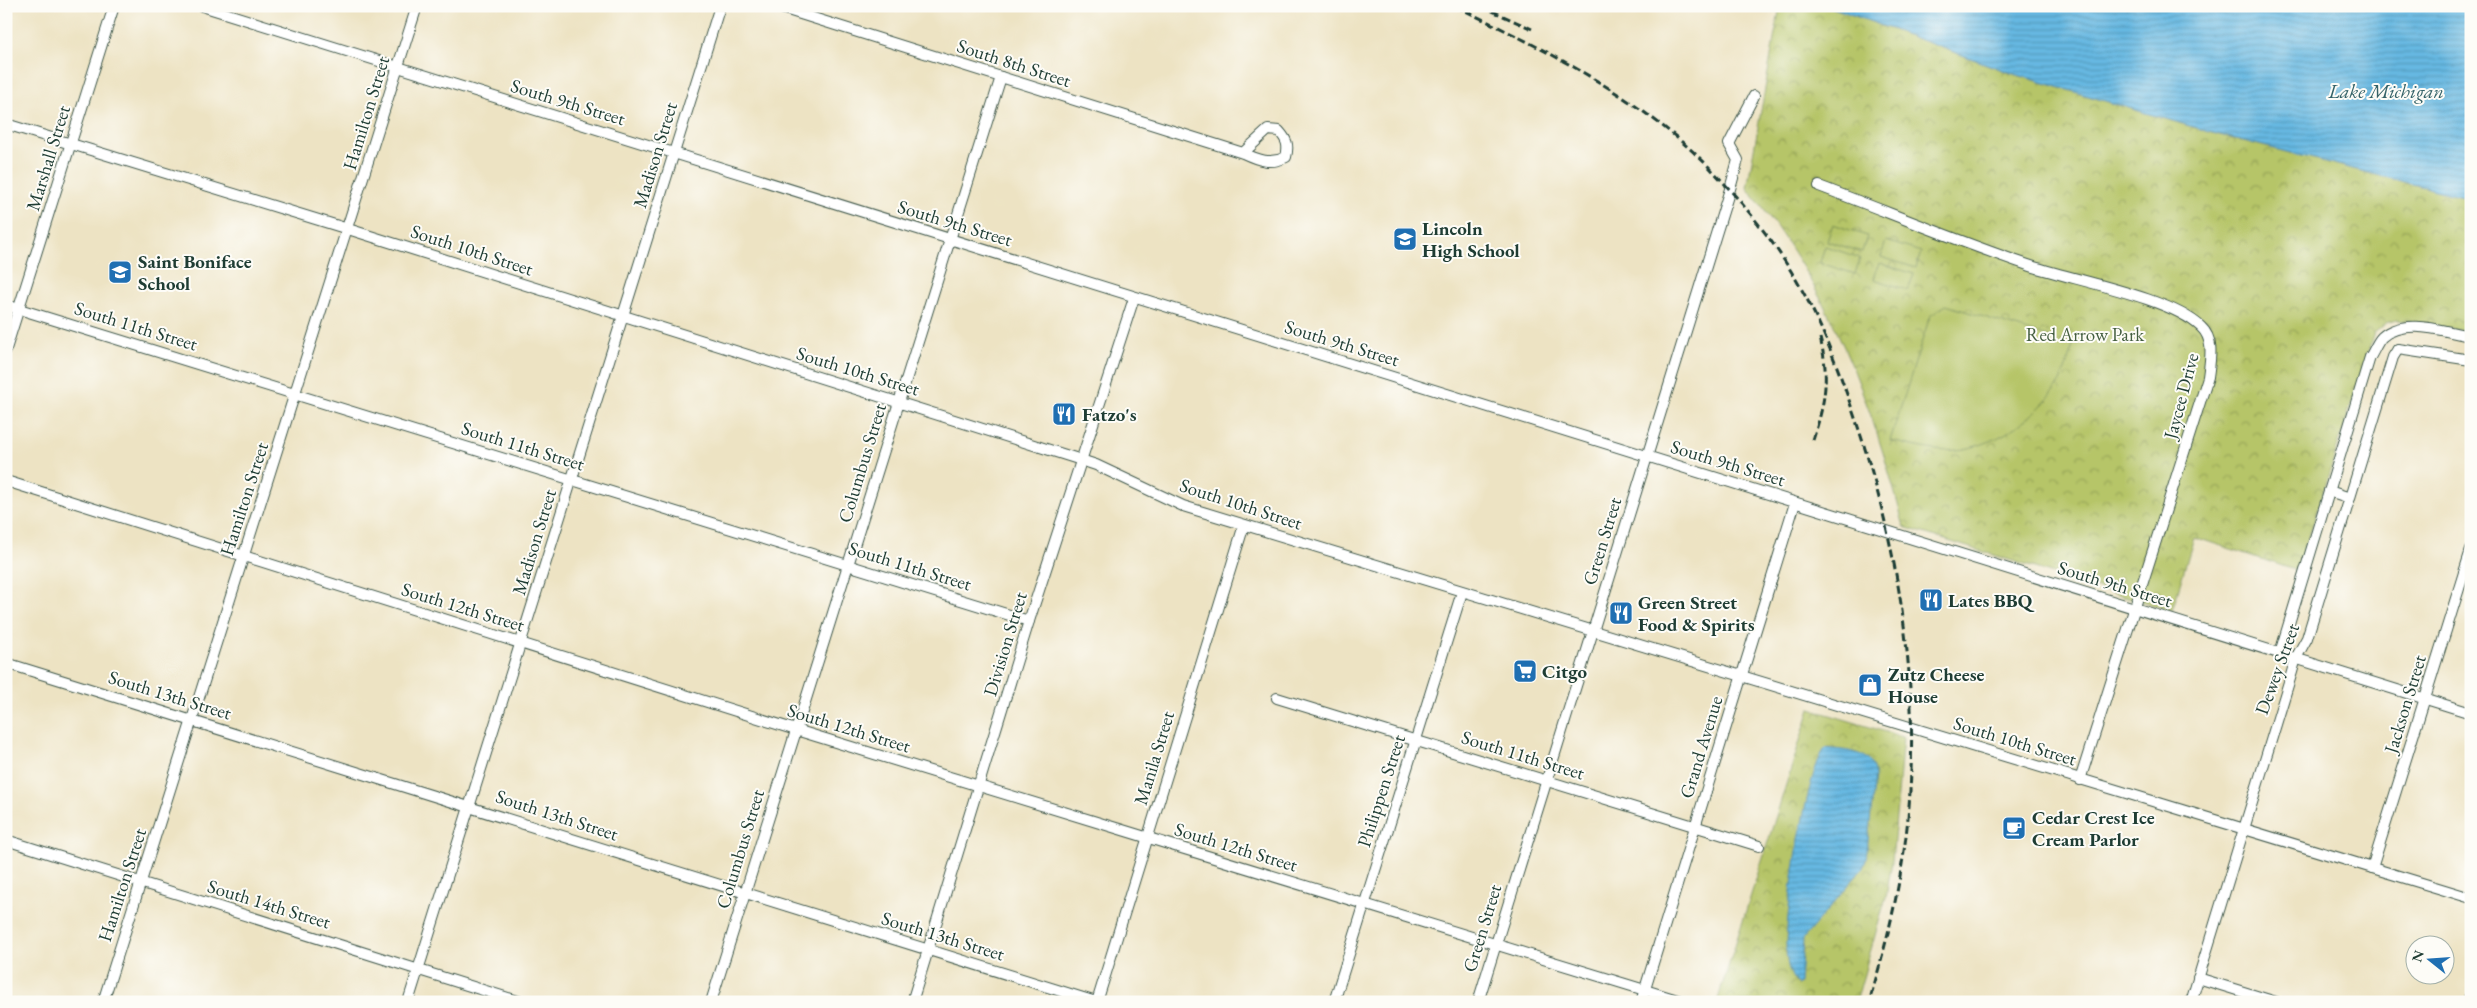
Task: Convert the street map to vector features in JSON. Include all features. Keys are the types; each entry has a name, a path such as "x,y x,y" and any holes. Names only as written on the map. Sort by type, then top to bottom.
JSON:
{"street":[{"name":"Marshall Street","path":"6,349 114,6"},
{"name":"South 9th Street","path":"202,6 1134,298 1887,530 2471,713"},
{"name":"Hamilton Street","path":"104,1002 417,6"},
{"name":"Madison Street","path":"408,1002 720,6"},
{"name":"South 8th Street","path":"775,6 1243,153"},
{"name":"Columbus Street","path":"710,1002 1001,77"},
{"name":"Green Street","path":"1478,1002 1738,160 1729,144 1754,96"},
{"name":"South 10th Street","path":"6,124 348,229 1082,460 1183,506 2471,898"},
{"name":"Jaycee Drive","path":"1819,186 2028,265 2150,301 2186,315 2203,328 2212,348 2208,377 2080,780"},
{"name":"Division Street","path":"912,1002 1029,622 1134,298"},
{"name":"South 11th Street","path":"6,306 19,308 1029,622"},
{"path":"2471,336 2414,327 2393,330 2398,349 2471,360"},
{"name":"Dewey Street","path":"2280,653 2370,358 2381,338 2393,330"},
{"name":"Dewey Street","path":"2191,1002 2296,658 2307,638 2393,356 2398,349"},
{"name":"South 12th Street","path":"6,481 979,787 1684,1002"},
{"path":"2330,491 2350,498"},
{"name":"Grand Avenue","path":"1641,1002 1795,503"},
{"name":"Manila Street","path":"1096,1002 1244,525"},
{"name":"Jackson Street","path":"2372,868 2471,550"},
{"name":"Philippen Street","path":"1334,1002 1462,592"},
{"name":"South 13th Street","path":"6,662 1096,1002"},
{"name":"South 11th Street","path":"1277,698 1547,779 1760,846"},
{"name":"South 14th Street","path":"6,840 521,1002"},
{"path":"2198,978 2276,1002"},
{"path":"2468,1002 2471,994"}],"green space":[{"name":"Red Arrow Park","path":"1780,6 1828,6 2014,74 2220,135 2471,199 2471,331 2397,320 2387,323 2374,333 2298,571 2194,537 2172,611 1904,527 1877,435 1845,348 1825,307 1802,267 1777,227 1747,188"},
{"path":"1833,224 1867,236 1862,252 1827,241"},
{"path":"1886,241 1921,252 1916,268 1881,257"},
{"path":"1825,246 1860,258 1855,274 1820,263"},
{"path":"1879,263 1914,274 1908,290 1874,279"},
{"path":"1946,305 2073,345 2064,372 2050,396 2038,410 2007,433 1990,441 1972,447 1935,450 1890,441 1930,316"},
{"path":"1810,709 1903,737 1892,862 1886,897 1856,1002 1717,1002"}],"water":[{"name":"Lake Michigan","path":"1828,6 2471,6 2471,199 2220,135 2014,74"},
{"path":"1826,748 1858,753 1869,761 1873,767 1875,776 1866,860 1863,868 1803,939 1800,983 1798,985 1790,972 1786,956 1789,904 1798,842 1811,782 1819,760"}],"railway":[{"path":"1455,6 1557,57 1623,97 1683,143 1723,182 1769,238 1789,267 1807,299 1829,348 1869,460 1892,553 1907,647 1910,695 1912,743 1905,845 1896,898 1869,1002"},
{"path":"1481,6 1532,29"},
{"path":"1813,440 1821,414 1825,390 1825,365 1820,338"}],"place":[{"name":"Lincoln High School","path":"1405,239"},
{"name":"Saint Boniface School","path":"120,272"},
{"name":"Fatzo's","path":"1064,414"},
{"name":"Lates BBQ","path":"1931,600"},
{"name":"Green Street Food & Spirits","path":"1621,613"},
{"name":"Citgo","path":"1525,671"},
{"name":"Zutz Cheese House","path":"1870,685"},
{"name":"Cedar Crest Ice Cream Parlor","path":"2014,828"}]}
